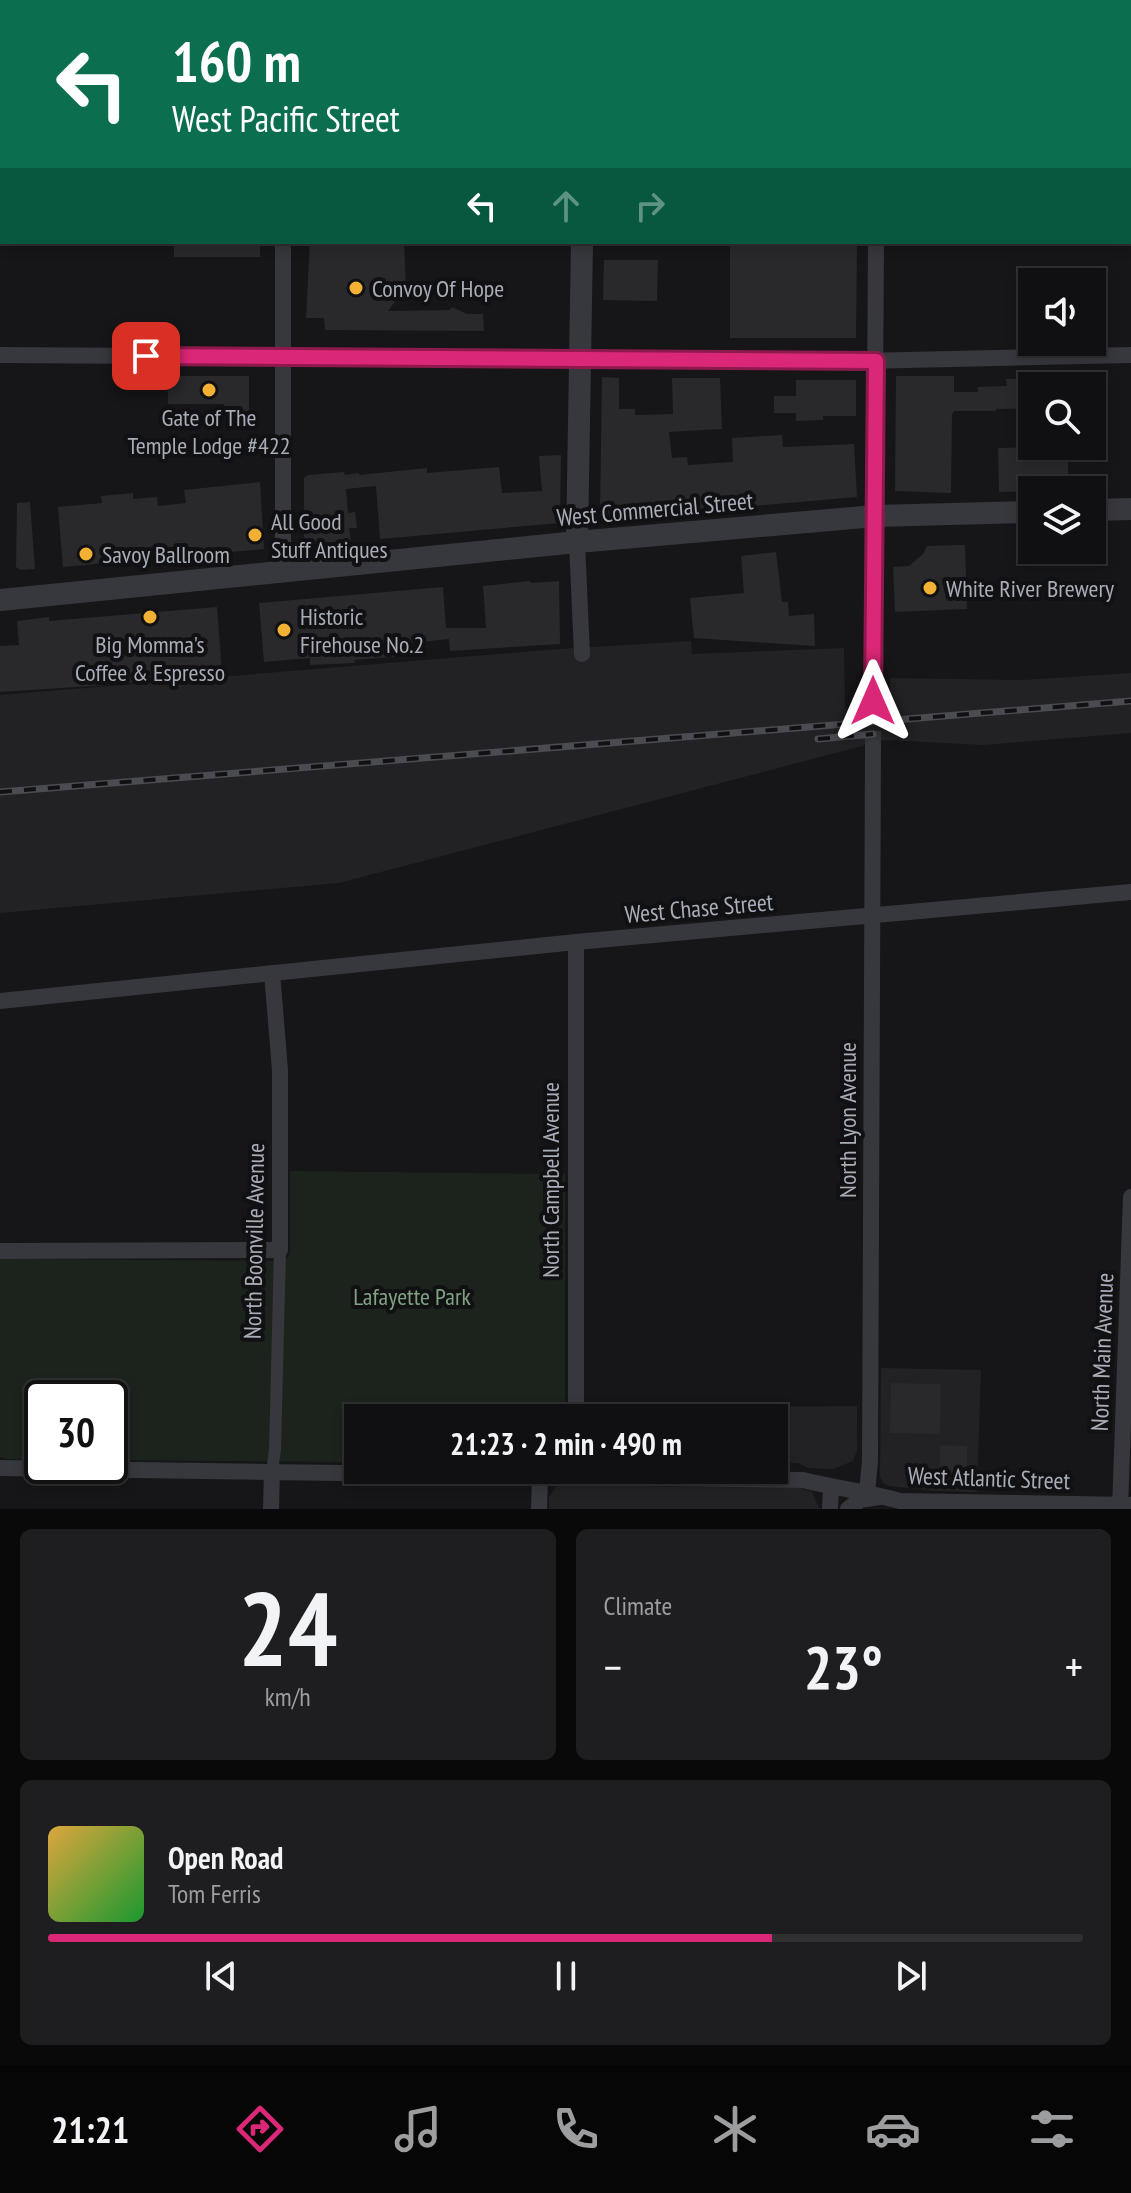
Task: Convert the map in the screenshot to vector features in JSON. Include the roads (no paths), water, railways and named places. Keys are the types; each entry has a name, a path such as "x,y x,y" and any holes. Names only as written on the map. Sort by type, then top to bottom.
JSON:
{"street":[{"path":"283,244 283,572"},
{"path":"582,244 577,542 582,654"},
{"path":"873,701 876,244"},
{"path":"0,355 876,361 1131,355"},
{"path":"1106,510 1131,509"},
{"name":"West Commercial Street","path":"0,600 577,542 875,516 1018,512"},
{"name":"North Lyon Avenue","path":"873,747 870,1445 875,1494"},
{"name":"West Chase Street","path":"0,1001 576,942 1131,892"},
{"name":"North Campbell Avenue","path":"576,942 576,1404"},
{"name":"North Boonville Avenue","path":"271,1509 280,1250 280,1070 272,973"},
{"name":"North Main Avenue","path":"1124,1506 1131,1197"},
{"path":"0,1251 280,1250"},
{"name":"West Atlantic Street","path":"0,1468 344,1472"},
{"name":"West Atlantic Street","path":"788,1480 900,1501 1124,1506"},
{"path":"539,1509 540,1484"},
{"path":"830,1509 831,1487"},
{"path":"848,1509 875,1494"}],"tunnel":[{"path":"873,701 873,747"}],"railway":[{"path":"0,792 1131,701"},
{"path":"818,739 873,734"}],"place":[{"name":"Convoy Of Hope","path":"356,288"},
{"name":"Gate of The Temple Lodge #422","path":"209,390"},
{"name":"All Good Stuff Antiques","path":"255,535"},
{"name":"Savoy Ballroom","path":"86,554"},
{"name":"White River Brewery","path":"930,588"},
{"name":"Big Momma's Coffee & Espresso","path":"150,617"},
{"name":"Historic Firehouse No.2","path":"284,630"}],"park label":[{"name":"Lafayette Park","path":"412,1296"}]}
